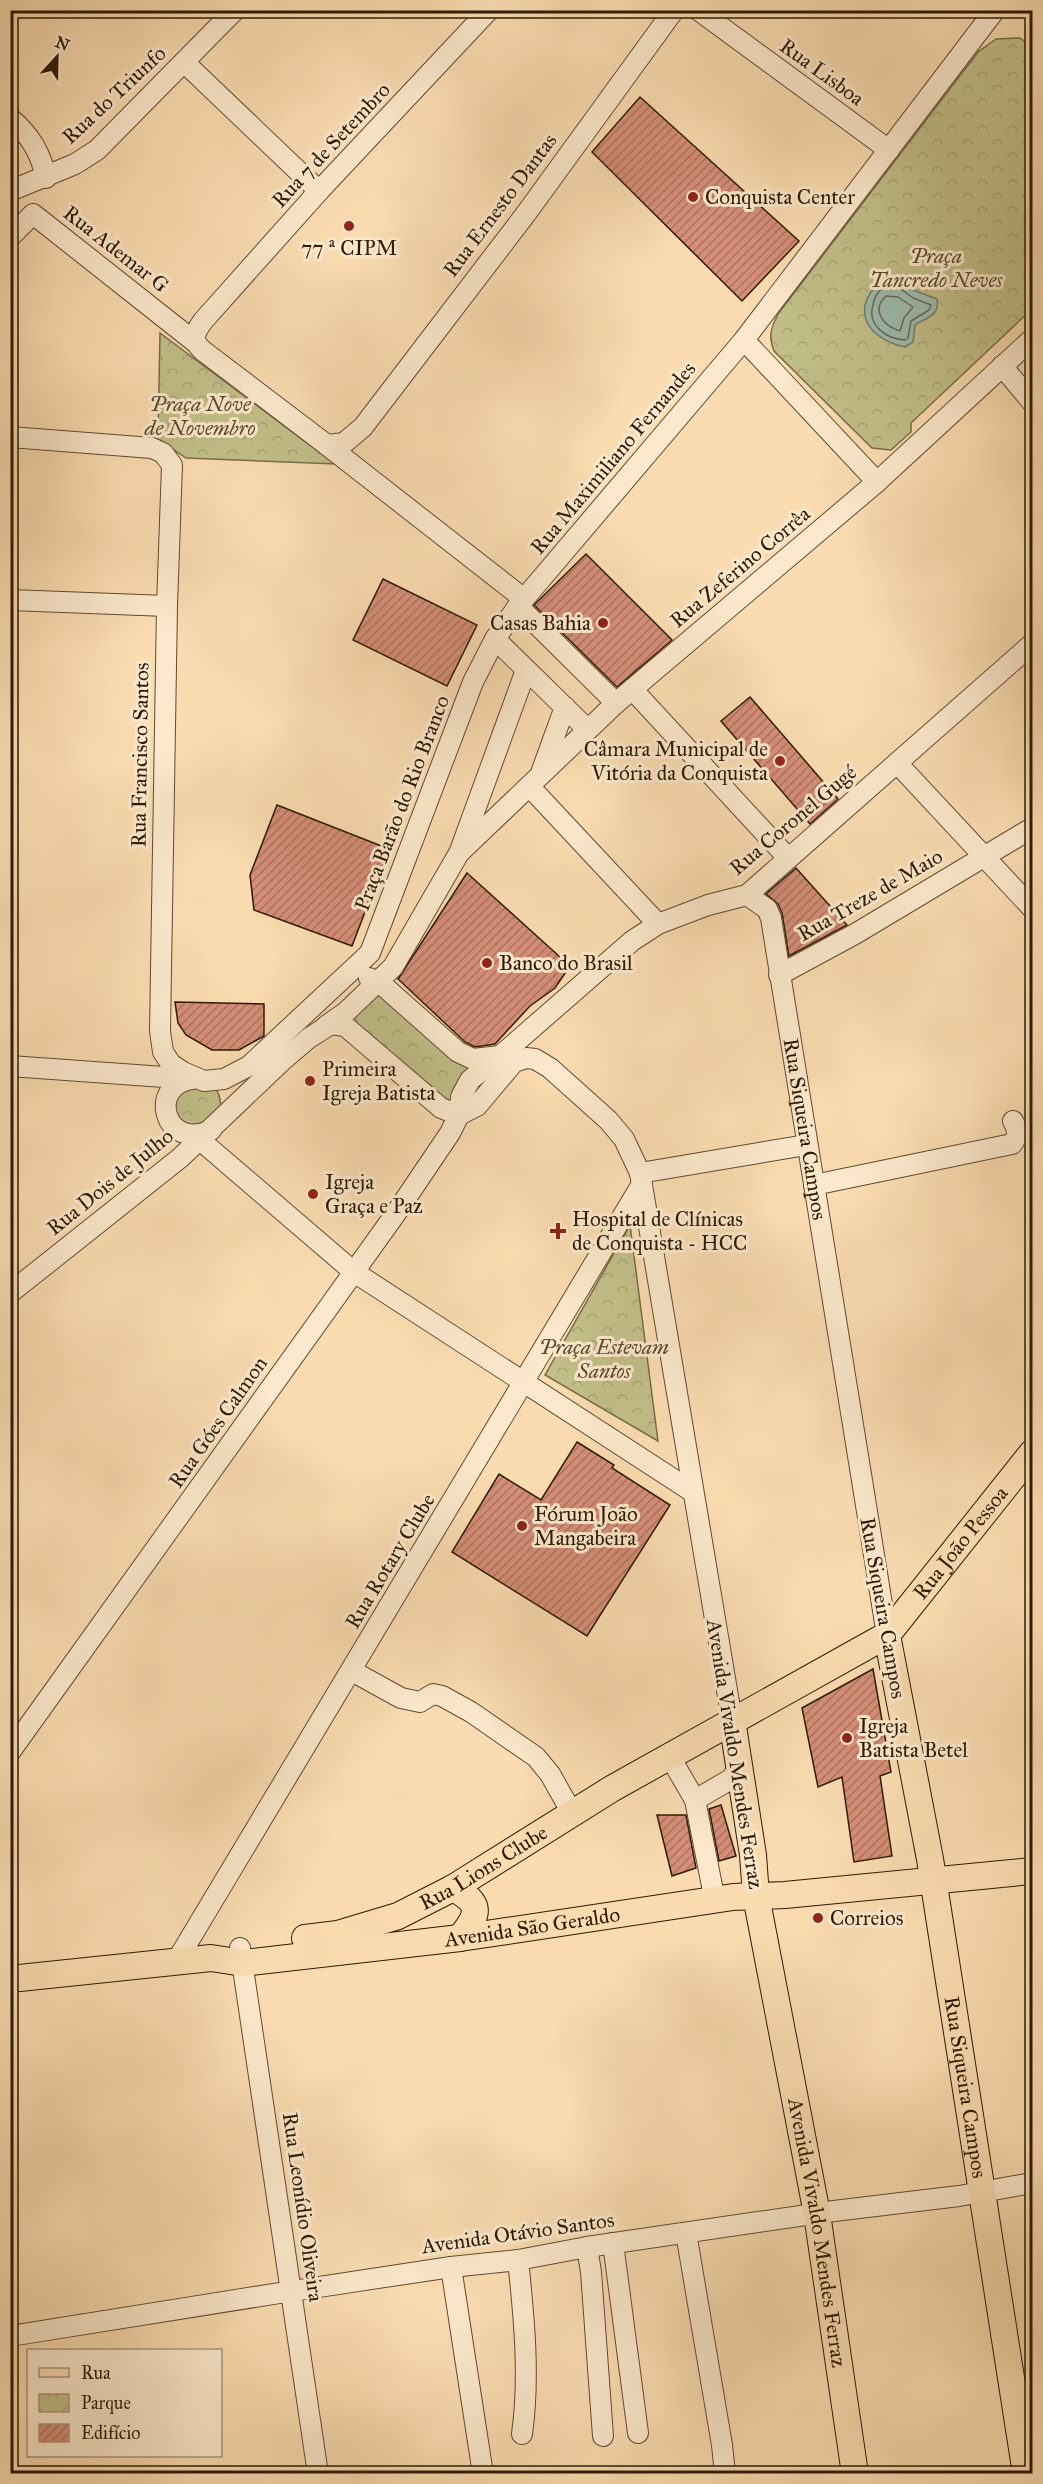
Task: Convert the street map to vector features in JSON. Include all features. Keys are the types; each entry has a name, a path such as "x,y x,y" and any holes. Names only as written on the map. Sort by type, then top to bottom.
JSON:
{"main road":[{"name":"Rua João Pessoa","path":"732,1720 887,1635 1032,1453"},
{"name":"Rua Siqueira Campos","path":"887,1635 933,1882 1026,2474"},
{"name":"Rua Lions Clube","path":"241,1955 338,1934 398,1916 453,1888 613,1788 732,1720"},
{"name":"Avenida Vivaldo Mendes Ferraz","path":"732,1720 753,1855 756,1896 818,2214 855,2474"},
{"name":"Avenida São Geraldo","path":"18,1976 241,1955 460,1938 756,1896 933,1882 1032,1871"},
{"path":"453,1888 472,1902 476,1912 460,1938"}],"street":[{"name":"Rua do Triunfo","path":"10,191 46,178 97,150 235,10"},
{"name":"Rua 7 de Setembro","path":"195,342 197,329 320,191 489,10"},
{"name":"Rua Ernesto Dantas","path":"327,445 344,443 363,427 525,215 674,10"},
{"name":"Rua Lisboa","path":"698,10 889,150"},
{"path":"995,10 744,340 878,482 1032,339"},
{"path":"185,63 320,191"},
{"path":"10,118 32,140 42,158 46,178"},
{"name":"Rua Ademar G","path":"10,237 33,214 195,342"},
{"name":"Rua Maximiliano Fernandes","path":"521,602 744,340"},
{"path":"195,342 521,602 616,703"},
{"path":"1002,366 1032,402"},
{"name":"Rua Francisco Santos","path":"10,437 158,449 165,454 172,465 167,606 160,1031 163,1052 171,1064 195,1077"},
{"name":"Rua Zeferino Corrêa","path":"632,689 878,482"},
{"path":"10,600 167,606"},
{"name":"Praça Barão do Rio Branco","path":"195,1077 224,1079 249,1066 370,954 473,682 495,639 521,602"},
{"path":"495,639 587,729"},
{"name":"Rua Coronel Gugé","path":"459,1115 461,1097 470,1080 632,941 658,924 708,905 747,895 1032,644"},
{"path":"379,982 393,967 459,853 526,670"},
{"path":"459,853 587,729 632,689 788,858"},
{"path":"535,781 565,707"},
{"path":"897,763 1032,908"},
{"path":"535,781 658,924"},
{"name":"Rua Treze de Maio","path":"779,975 986,858 1032,828"},
{"name":"Rua Siqueira Campos","path":"747,895 767,909 771,918 887,1635"},
{"path":"346,978 359,975 379,982 458,1052 473,1059 500,1056"},
{"name":"Rua Dois de Julho","path":"10,1293 209,1131 282,1061 336,1026 346,1012 379,982"},
{"path":"540,1022 532,1041 534,1050 548,1067"},
{"path":"336,1026 441,1108 459,1115 477,1106 514,1062 526,1058 535,1059 548,1067"},
{"path":"10,1066 195,1077 216,1089 222,1103 220,1117 209,1131 201,1134 187,1134 171,1125 166,1113 167,1099 174,1087 195,1077"},
{"name":"Avenida Vivaldo Mendes Ferraz","path":"548,1067 608,1119 624,1139 641,1178 732,1720"},
{"name":"Rua Góes Calmon","path":"10,1752 354,1272 450,1133 459,1115"},
{"path":"814,1185 1012,1144 1017,1138 1018,1131 1013,1121"},
{"path":"209,1131 354,1272 693,1492"},
{"path":"641,1178 807,1145"},
{"name":"Rua Rotary Clube","path":"176,1962 525,1382 641,1178"},
{"path":"352,1671 401,1698 420,1702 433,1694 442,1696 471,1713 536,1757 550,1774 572,1813"},
{"path":"670,1757 695,1800 715,1901"},
{"path":"695,1800 731,1779 739,1768"},
{"name":"Rua Leonídio Oliveira","path":"241,1955 318,2474"},
{"name":"Avenida Otávio Santos","path":"10,2336 451,2267 518,2260 613,2243 1032,2183"},
{"path":"686,2233 725,2474"},
{"path":"613,2243 638,2433"},
{"path":"587,2247 591,2272 603,2436"},
{"path":"518,2260 523,2299 526,2408 522,2434"},
{"path":"451,2267 483,2474"}],"green space":[{"name":"Praça Tancredo Neves","path":"1020,38 1032,47 1032,309 911,423 911,432 891,450 872,448 774,351 771,332 778,314 978,52 996,39"},
{"name":"Praça Nove de Novembro","path":"160,333 335,464 186,458 158,439"},
{"path":"381,989 472,1060 457,1112 351,1027 352,1011"},
{"path":"178,1084 216,1089 222,1110 187,1134 167,1099"},
{"name":"Praça Estevam Santos","path":"630,1225 658,1441 545,1375"}],"water":[{"path":"880,282 902,286 937,299 935,313 915,325 913,342 905,347 882,338 867,323 865,303"}],"building":[{"name":"Conquista Center","path":"640,97 799,241 742,301 592,152"},
{"name":"Casas Bahia","path":"586,554 672,640 617,687 534,605"},
{"path":"383,579 477,625 447,686 353,640"},
{"name":"Câmara Municipal de Vitória da Conquista","path":"750,697 838,799 810,824 721,721"},
{"path":"277,805 389,849 352,946 254,910 250,875"},
{"path":"796,868 847,925 789,956 782,913 778,904 766,894"},
{"name":"Banco do Brasil","path":"467,873 570,966 555,988 530,1006 495,1044 475,1047 465,1042 398,979"},
{"path":"175,1002 264,1004 264,1036 239,1050 212,1050 186,1035 178,1023"},
{"path":"577,1442 614,1465 612,1468 670,1505 587,1636 452,1552 499,1474 541,1500"},
{"name":"Igreja Batista Betel","path":"873,1669 891,1772 880,1776 892,1856 854,1862 842,1777 818,1787 802,1708"},
{"path":"721,1805 736,1856 719,1861 709,1809"},
{"path":"657,1815 686,1815 696,1868 672,1876"}],"place":[{"name":"Conquista Center","path":"693,197"},
{"name":"77 ª CIPM","path":"349,226"},
{"name":"Casas Bahia","path":"603,623"},
{"name":"Câmara Municipal de Vitória da Conquista","path":"780,761"},
{"name":"Banco do Brasil","path":"487,963"},
{"name":"Primeira Igreja Batista","path":"310,1081"},
{"name":"Igreja Graça e Paz","path":"313,1194"},
{"name":"Hospital de Clínicas de Conquista - HCC","path":"558,1231"},
{"name":"Fórum João Mangabeira","path":"522,1526"},
{"name":"Igreja Batista Betel","path":"847,1738"},
{"name":"Correios","path":"818,1918"}]}
